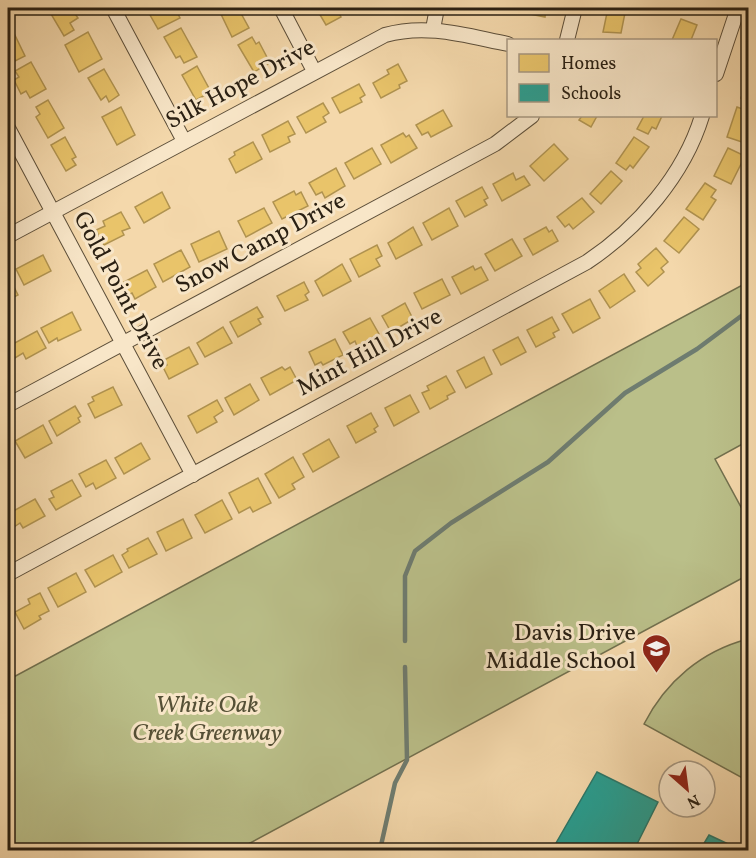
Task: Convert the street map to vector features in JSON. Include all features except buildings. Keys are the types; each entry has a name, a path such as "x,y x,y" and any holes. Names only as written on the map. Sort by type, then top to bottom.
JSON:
{"street":[{"path":"113,8 184,141"},
{"path":"281,8 314,71"},
{"path":"433,29 437,8"},
{"path":"567,39 575,8"},
{"path":"717,71 738,8"},
{"name":"Silk Hope Drive","path":"8,236 385,35 404,29 433,29 507,44"},
{"name":"Snow Camp Drive","path":"8,405 495,144 531,117"},
{"name":"Mint Hill Drive","path":"8,574 572,271 604,251 619,239 660,193 686,156 702,117"},
{"name":"Gold Point Drive","path":"8,128 193,475"}],"green space":[{"name":"White Oak Creek Greenway","path":"748,282 748,441 715,459 748,520 748,575 237,850 8,850 8,680"},
{"path":"748,639 748,781 717,764 717,759 708,759 644,724 674,681 701,660 731,644"}],"waterway":[{"path":"405,641 405,576 415,551 451,523 548,462 625,393 697,349 748,311"},
{"path":"380,850 395,783 407,760 405,667"}],"place":[{"name":"Davis Drive Middle School","path":"657,674"}]}
